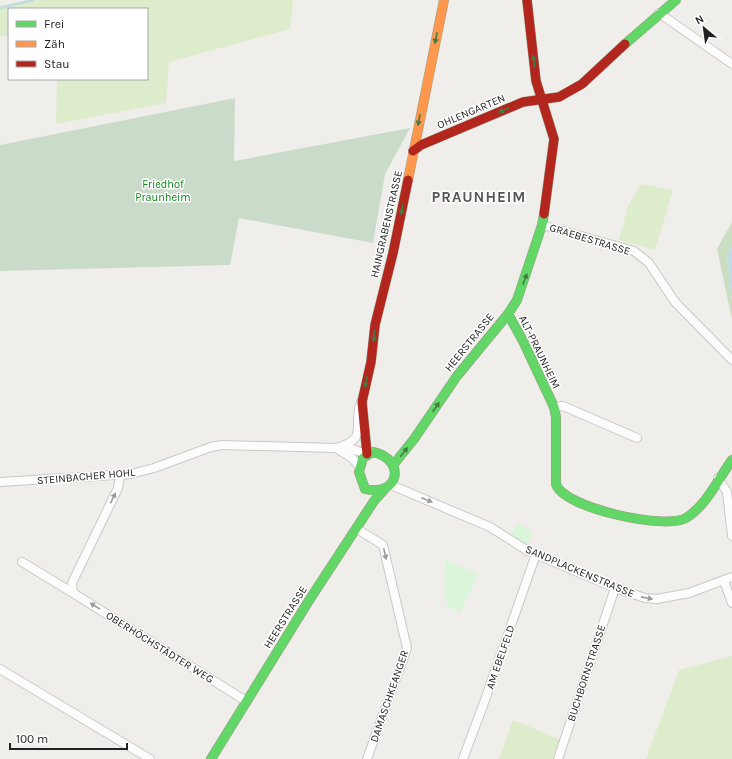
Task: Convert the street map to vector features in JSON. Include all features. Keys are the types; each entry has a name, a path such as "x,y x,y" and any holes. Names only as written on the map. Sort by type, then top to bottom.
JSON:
{"main road":[{"name":"HAINGRABENSTRASSE","path":"367,454 362,402 371,362 375,325 393,253 444,0"},
{"name":"ALT-PRAUNHEIM","path":"527,0 536,81 554,140 542,225 517,300 508,314 523,341 554,407 556,417 555,477 557,489 564,496 574,502 617,514 655,521 673,522 688,516 698,506 732,460"},
{"name":"OHLENGARTEN","path":"413,151 421,145 518,105 542,99 559,97 582,84 676,0"},
{"name":"HEERSTRASSE","path":"394,464 414,439 461,371 508,314"},
{"path":"357,529 364,509 365,489 359,478 359,466 362,458 367,454 381,453 391,459 394,464 394,478 387,488 371,492 365,489"},
{"name":"HEERSTRASSE","path":"211,759 308,602 374,501 387,488"}],"street":[{"path":"659,14 732,64"},
{"name":"GRAEBESTRASSE","path":"542,225 634,252 649,263 675,302 732,360"},
{"path":"359,466 340,447 355,440 358,436 357,412 362,402"},
{"path":"554,407 563,406 637,438"},
{"name":"STEINBACHER HOHL","path":"0,482 110,475 120,476 154,468 211,447 340,447 367,454"},
{"path":"73,593 72,583 118,488 120,476"},
{"path":"718,478 727,492 732,536"},
{"name":"SANDPLACKENSTRASSE","path":"387,488 490,527 528,551 615,588 645,598 657,599 689,593 728,579"},
{"name":"DAMASCHKEANGER","path":"357,529 383,545 407,648 367,759"},
{"name":"AM EBELFELD","path":"463,759 536,554"},
{"name":"OBERHÖCHSTÄDTER WEG","path":"22,562 246,701"},
{"path":"728,579 732,603"},
{"name":"BUCHBORNSTRASSE","path":"558,759 615,588"},
{"path":"0,669 150,759"}],"green space":[{"path":"27,0 293,0 290,29 169,62 166,103 56,124 57,80 148,80 148,8 8,8 8,35 0,37 0,6"},
{"name":"Friedhof Praunheim","path":"235,98 234,161 410,128 385,174 373,243 239,218 230,265 0,271 0,145"},
{"path":"641,184 673,190 655,250 619,240 628,206"},
{"path":"732,222 732,245 727,255 732,301 732,319 717,249"},
{"path":"517,523 533,532 526,546 510,537"},
{"path":"446,560 478,575 460,613 448,606 445,597"},
{"path":"732,656 732,759 646,759 679,670"},
{"path":"513,720 568,743 561,759 499,759"}],"water":[{"path":"732,245 732,301 727,255"}],"waterway":[{"path":"0,8 33,0"}],"traffic: fast":[{"path":"625,44 676,0"},
{"path":"394,464 414,439 457,376 508,314 517,300 542,225 544,214"},
{"path":"508,314 523,341 554,407 556,417 556,484 563,493 576,501 616,514 637,519 675,521 686,518 700,506 712,491 732,460"},
{"path":"373,452 384,456 391,462 394,469 392,483 386,488 377,490 365,489 359,472 363,458 373,452"},
{"path":"211,759 308,602 374,501 384,490"}],"traffic: slow":[{"path":"408,180 444,0"}],"traffic: jam":[{"path":"527,0 536,81 554,139 544,214"},
{"path":"413,151 421,145 523,102 559,97 582,84 625,44"},
{"path":"367,454 362,402 371,362 375,325 393,253 408,180"}],"district":[{"name":"PRAUNHEIM","path":"479,197"}]}
